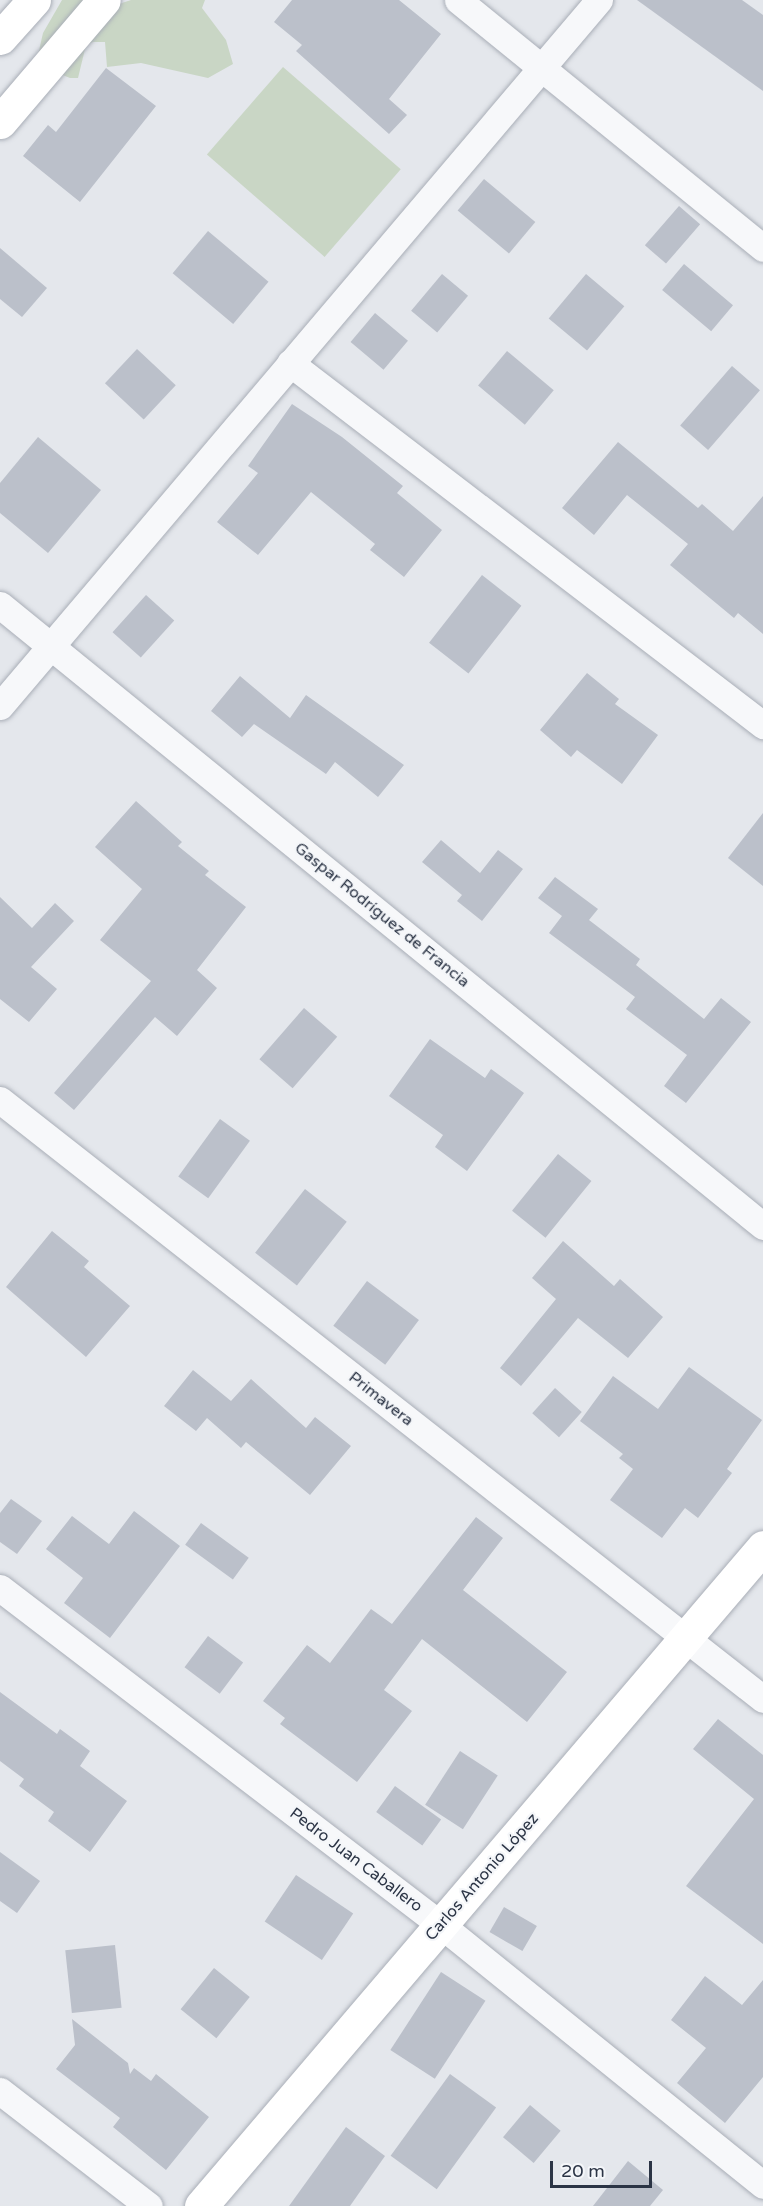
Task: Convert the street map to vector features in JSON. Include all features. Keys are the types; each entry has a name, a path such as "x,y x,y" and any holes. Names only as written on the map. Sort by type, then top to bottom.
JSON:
{"street":[{"path":"0,38 34,0"},
{"path":"0,122 104,0"},
{"path":"458,0 538,69 763,248"},
{"path":"0,706 538,69 599,0"},
{"path":"290,363 763,724"},
{"name":"Gaspar Rodríguez de Francia","path":"0,605 763,1226"},
{"name":"Primavera","path":"0,1100 763,1699"},
{"name":"Carlos Antonio López","path":"201,2206 763,1547"},
{"name":"Pedro Juan Caballero","path":"0,1588 441,1925 763,2185"},
{"path":"0,2091 149,2206"}],"green space":[{"path":"62,0 94,0 110,7 131,0 205,0 202,8 226,40 233,64 208,78 141,63 107,67 105,42 93,42 86,45 78,78 70,78 36,64 43,33"},
{"path":"283,67 401,169 325,257 207,155"}],"building":[{"path":"292,0 399,0 441,34 389,99 407,115 389,134 296,51 302,45 274,22"},
{"path":"637,0 742,0 763,15 763,91"},
{"path":"106,68 156,106 80,202 23,156 48,125 56,132"},
{"path":"484,179 535,222 509,253 458,210"},
{"path":"679,206 700,224 666,264 645,245"},
{"path":"208,231 269,282 233,324 173,273"},
{"path":"0,248 47,288 22,317 0,299"},
{"path":"684,264 733,305 711,331 662,290"},
{"path":"442,274 468,296 437,333 411,311"},
{"path":"586,274 624,306 587,351 549,318"},
{"path":"375,313 408,341 384,370 351,342"},
{"path":"137,349 176,385 144,420 105,383"},
{"path":"507,351 554,390 525,425 478,385"},
{"path":"732,366 760,390 708,450 680,426"},
{"path":"292,404 342,437 403,486 397,493 442,530 404,577 370,550 375,544 311,492 258,555 217,522 258,473 248,466"},
{"path":"38,437 101,490 48,553 0,513 0,483"},
{"path":"618,442 698,508 702,504 733,531 763,496 763,634 738,613 734,618 670,565 688,544 627,495 594,535 562,508"},
{"path":"482,575 521,606 468,674 429,643"},
{"path":"146,595 174,620 141,658 113,632"},
{"path":"587,673 619,699 615,704 658,735 622,784 577,750 571,757 540,730"},
{"path":"240,676 290,718 306,695 404,765 378,797 335,762 326,774 254,724 242,737 211,711"},
{"path":"136,801 182,842 178,846 209,871 205,875 246,907 197,970 217,988 177,1036 155,1017 74,1110 54,1093 151,981 100,940 142,889 95,847"},
{"path":"763,813 763,886 728,858"},
{"path":"441,840 480,873 498,850 523,869 482,921 457,901 462,895 422,862"},
{"path":"555,877 598,909 589,920 640,959 636,965 704,1019 721,998 751,1022 686,1103 664,1086 687,1055 626,1009 635,997 549,933 562,916 538,898"},
{"path":"0,897 32,928 55,903 74,921 31,967 57,989 29,1022 0,999"},
{"path":"304,1008 337,1037 293,1088 259,1059"},
{"path":"430,1039 485,1078 491,1069 524,1093 467,1171 435,1147 443,1135 389,1096"},
{"path":"220,1119 250,1141 208,1198 178,1176"},
{"path":"558,1154 591,1181 545,1238 512,1211"},
{"path":"305,1189 347,1222 297,1285 255,1253"},
{"path":"52,1231 89,1261 84,1267 130,1306 86,1357 6,1287"},
{"path":"563,1241 614,1286 620,1279 663,1317 628,1358 578,1318 521,1386 500,1368 556,1299 532,1278"},
{"path":"367,1281 419,1320 385,1365 333,1326"},
{"path":"689,1367 762,1420 727,1469 732,1473 698,1518 685,1508 662,1538 610,1500 633,1469 619,1458 623,1454 580,1421 613,1376 658,1409"},
{"path":"193,1370 231,1401 251,1379 306,1428 315,1417 351,1446 310,1495 246,1442 241,1448 207,1418 196,1431 164,1406"},
{"path":"555,1388 582,1412 559,1437 532,1413"},
{"path":"11,1499 42,1521 17,1554 0,1542 0,1513"},
{"path":"134,1511 180,1546 110,1638 64,1603 83,1578 46,1549 72,1516 109,1544"},
{"path":"476,1517 503,1538 463,1590 567,1672 527,1722 422,1639 384,1690 412,1711 357,1782 280,1724 285,1718 263,1701 307,1645 330,1663 371,1609 392,1624"},
{"path":"201,1523 249,1558 233,1580 185,1545"},
{"path":"208,1636 243,1662 220,1694 185,1667"},
{"path":"0,1692 57,1734 60,1729 90,1751 80,1766 127,1801 90,1852 48,1821 54,1812 19,1786 24,1779 0,1761"},
{"path":"718,1719 763,1755 763,1944 686,1886 754,1799 693,1749"},
{"path":"460,1751 498,1776 463,1829 425,1805"},
{"path":"395,1786 441,1820 422,1845 376,1812"},
{"path":"0,1852 40,1881 17,1913 0,1901"},
{"path":"296,1875 353,1914 322,1960 265,1921"},
{"path":"504,1907 537,1926 522,1951 490,1932"},
{"path":"115,1945 122,2008 72,2013 65,1950"},
{"path":"214,1968 250,1997 216,2038 181,2009"},
{"path":"441,1972 485,2001 435,2079 390,2050"},
{"path":"705,1976 742,2005 763,1980 763,2077 725,2123 677,2083 706,2048 671,2020"},
{"path":"72,2019 128,2063 130,2074 134,2068 151,2081 156,2074 209,2117 166,2170 113,2127 120,2118 56,2069 75,2045"},
{"path":"450,2074 496,2108 437,2189 391,2156"},
{"path":"530,2105 561,2131 534,2163 503,2137"},
{"path":"346,2127 385,2156 350,2206 289,2206"},
{"path":"628,2161 663,2190 650,2206 593,2206"}]}
